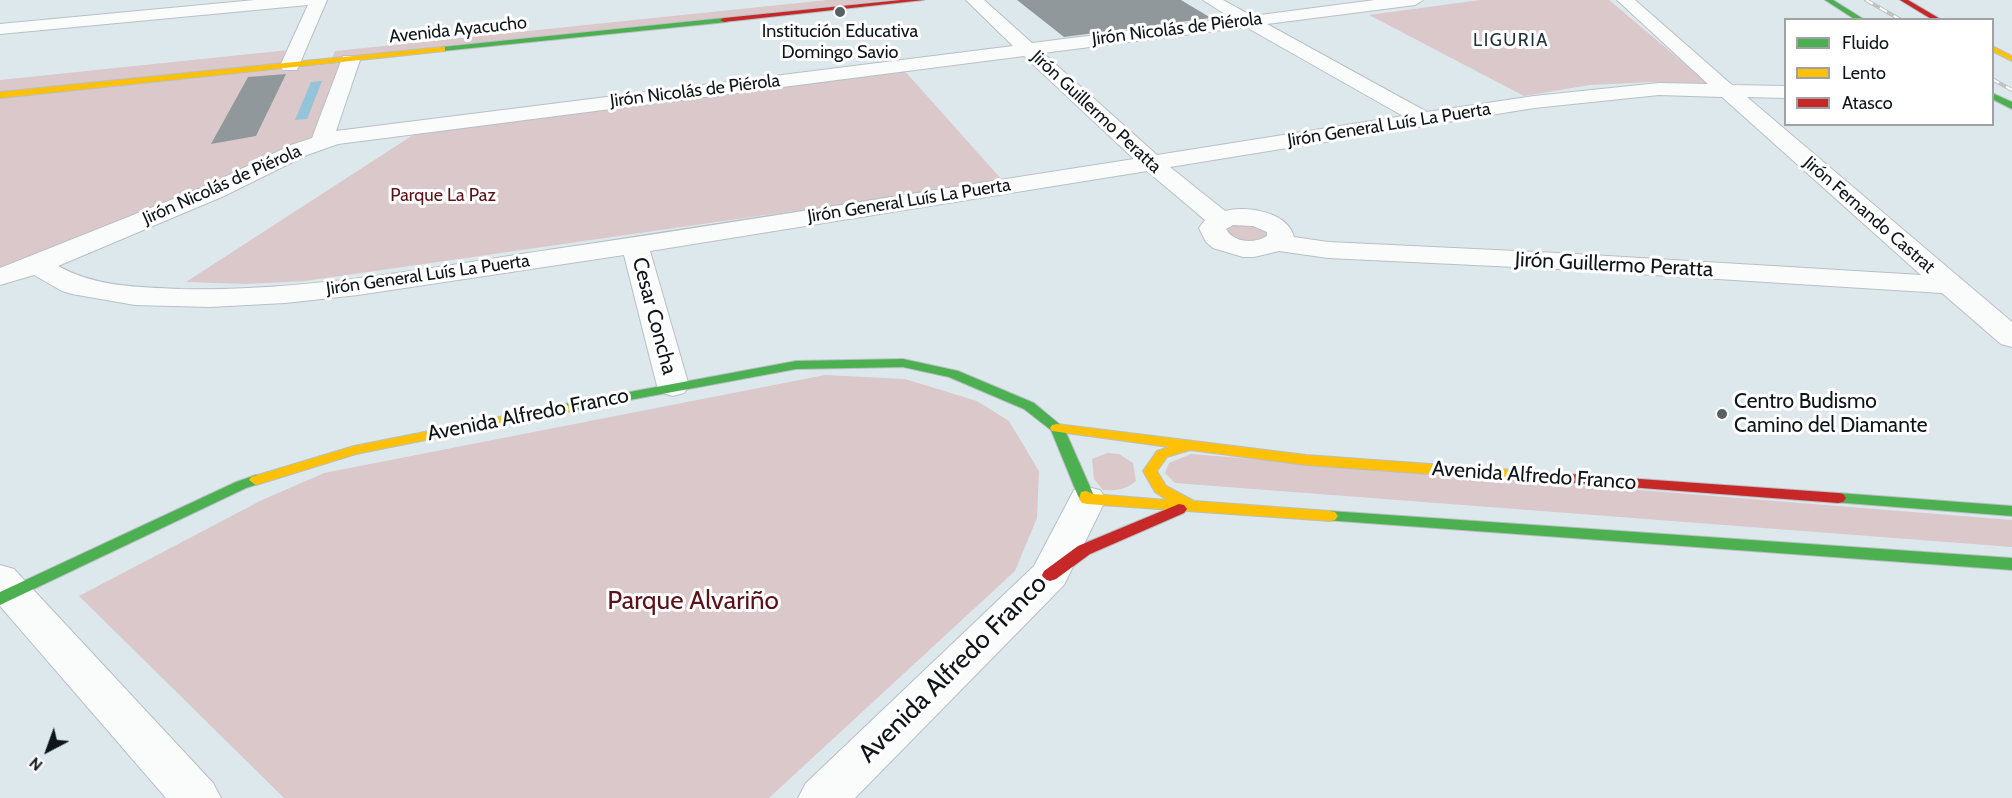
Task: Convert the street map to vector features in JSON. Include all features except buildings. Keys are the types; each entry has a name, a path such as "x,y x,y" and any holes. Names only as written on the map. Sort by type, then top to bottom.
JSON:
{"street":[{"path":"0,29 310,0"},
{"path":"296,54 319,0"},
{"name":"Avenida Ayacucho","path":"453,34 786,0"},
{"name":"Avenida Ayacucho","path":"0,95 296,54 350,60 921,0"},
{"name":"Jirón Guillermo Peratta","path":"974,0 1175,184 1221,220 1212,228 1217,239 1225,243 1247,249 1269,247 1276,243 1328,250 1951,285"},
{"path":"1211,0 1423,119"},
{"name":"Jirón Nicolás de Piérola","path":"0,277 36,266 215,191 322,141 1026,48 1415,0"},
{"name":"Jirón Fernando Castrat","path":"1625,0 2012,338"},
{"path":"1828,0 1859,18"},
{"path":"1903,0 1936,18"},
{"path":"322,141 350,60"},
{"name":"Jirón General Luís La Puerta","path":"36,266 72,285 135,296 210,298 285,294 358,286 635,245 1423,119 1609,93 1659,89 1784,92"},
{"name":"Cesar Concha","path":"635,245 673,386"},
{"name":"Avenida Alfredo Franco","path":"4,590 241,485 354,450 673,386 796,365 903,363 953,374 1029,406 1057,428 1087,499 1050,575 823,798"},
{"name":"Avenida Alfredo Franco","path":"1057,428 1306,460 2012,511"},
{"path":"1189,506 1161,491 1155,484 1150,471 1162,454 1190,446"},
{"path":"1087,499 2012,564"},
{"path":"1050,575 1084,550 1126,530 1189,506"},
{"path":"4,590 196,798"}],"green space":[{"path":"827,0 891,0 332,58 335,51"},
{"path":"1480,0 1609,0 1710,85 1652,82 1590,85 1524,96 1369,15"},
{"path":"298,49 290,66 0,95 0,80"},
{"path":"361,61 333,132 178,197 37,260 0,272 0,98"},
{"name":"Parque La Paz","path":"902,68 1003,181 305,281 246,284 186,282 413,135"},
{"path":"1242,222 1266,229 1268,236 1266,239 1254,241 1244,240 1234,237 1225,230 1227,227"},
{"name":"Parque Alvariño","path":"825,375 905,379 977,401 1009,421 1039,471 1037,518 1015,571 769,798 284,798 79,596 262,500 324,473"},
{"path":"1107,453 1119,454 1133,463 1136,481 1121,489 1103,490 1094,479 1092,459"},
{"path":"1191,454 2012,520 2012,547 1175,483 1165,473 1169,463"}],"water":[{"path":"322,81 307,119 295,120 311,82"}],"railway":[{"path":"1866,0 1898,18"},
{"path":"1994,80 2012,90"}],"traffic: fast":[{"path":"1828,0 1859,18"},
{"path":"442,49 724,20"},
{"path":"1994,96 2012,106"},
{"path":"565,408 796,365 903,363 953,374 1029,406 1057,428 1086,496"},
{"path":"0,599 256,480"},
{"path":"1838,498 2012,511"},
{"path":"1330,516 2012,564"}],"traffic: slow":[{"path":"0,95 442,49"},
{"path":"1994,49 2012,59"},
{"path":"256,480 354,450 565,408"},
{"path":"1057,428 1306,460 1555,478"},
{"path":"1189,445 1162,454 1150,471 1160,489 1189,505"},
{"path":"1086,496 1087,499 1330,516"}],"traffic: jam":[{"path":"724,20 921,0"},
{"path":"1903,0 1935,18"},
{"path":"1555,478 1838,498"},
{"path":"1050,575 1084,550 1179,509"}],"place":[{"name":"Institución Educativa Domingo Savio","path":"840,12"},
{"name":"Centro Budismo Camino del Diamante","path":"1722,414"}],"district":[{"name":"LIGURIA","path":"1511,41"}]}
